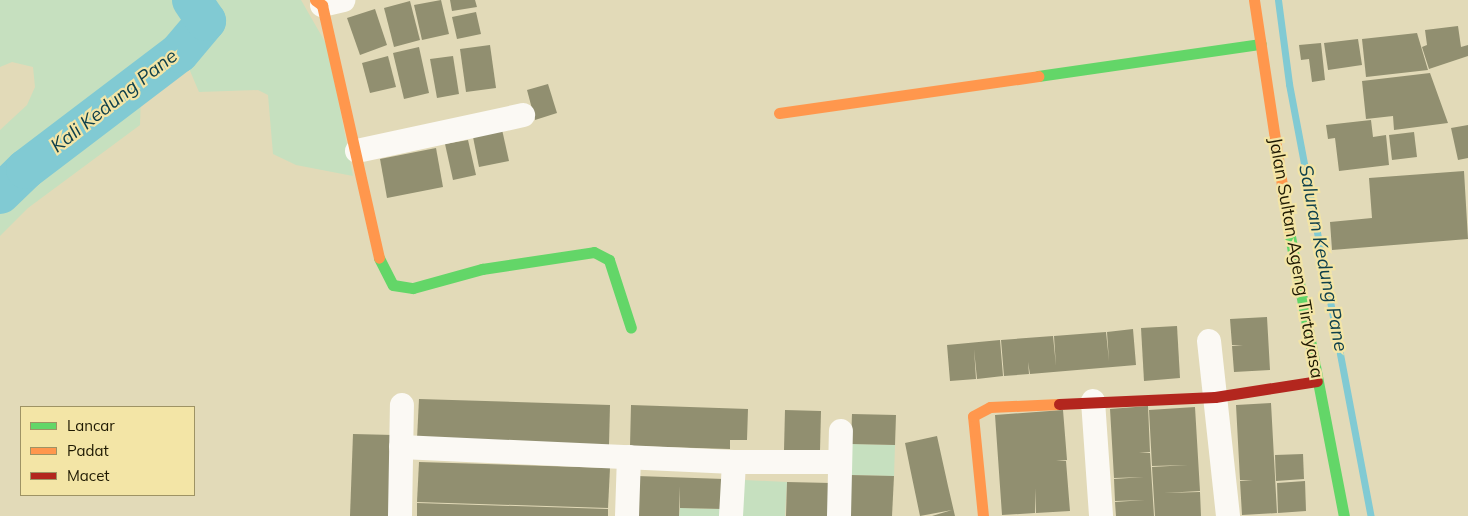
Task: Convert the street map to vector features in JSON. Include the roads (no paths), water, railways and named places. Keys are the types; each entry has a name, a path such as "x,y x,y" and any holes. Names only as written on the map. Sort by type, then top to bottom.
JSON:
{"street":[{"name":"Jalan Sultan Ageng Tirtayasa","path":"1254,0 1317,381 1344,516"},
{"path":"327,2 378,255 392,285 413,288 482,269 594,252 609,260 631,328"},
{"path":"779,113 1261,44"},
{"path":"358,151 522,115"},
{"path":"1209,341 1228,516"},
{"path":"983,516 973,416 978,410 1093,401 1215,396 1317,381"},
{"path":"1093,401 1101,516"},
{"path":"400,516 402,405"},
{"path":"839,516 841,431"},
{"path":"401,447 734,462 840,462"},
{"path":"627,516 630,457"},
{"path":"731,516 734,462"}],"waterway":[{"name":"Kali Kedung Pane","path":"0,194 26,169 179,53 206,21 192,0"},
{"name":"Saluran Kedung Pane","path":"1278,0 1289,84 1371,516"}]}
